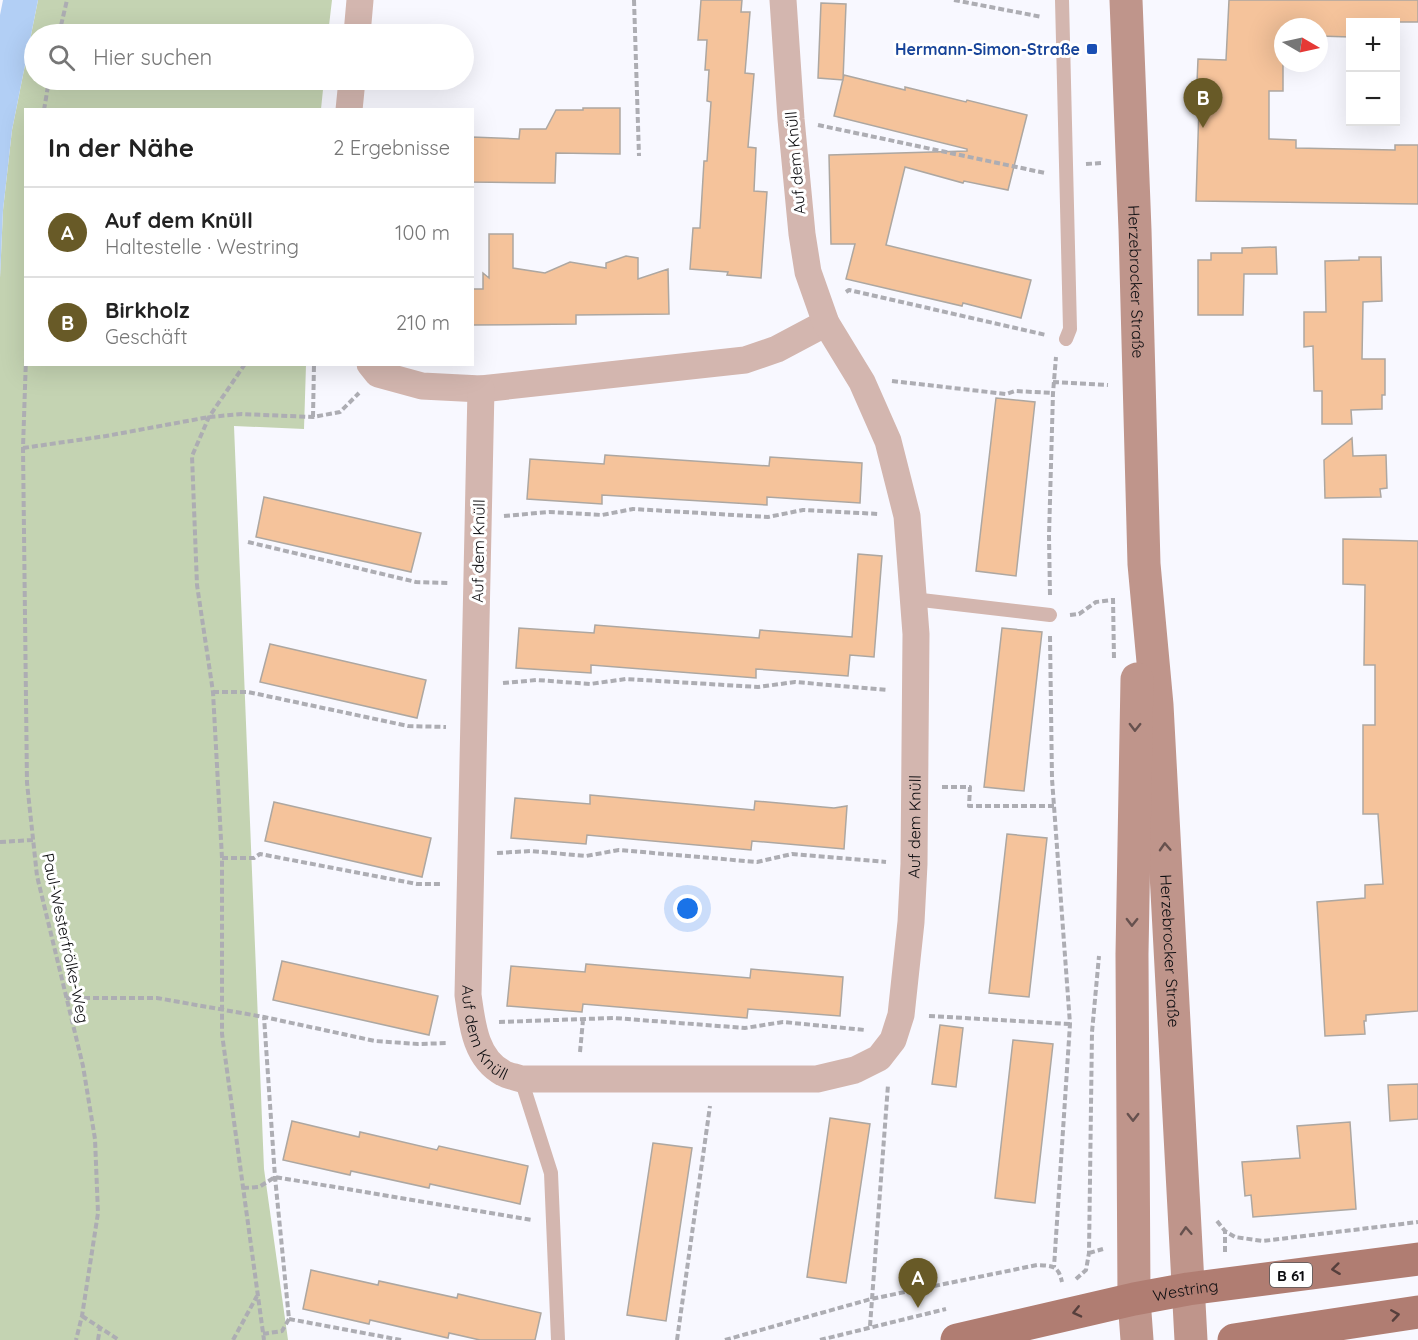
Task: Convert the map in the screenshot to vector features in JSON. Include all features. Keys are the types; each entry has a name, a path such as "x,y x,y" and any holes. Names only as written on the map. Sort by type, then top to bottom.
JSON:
{"main road":[{"name":"Herzebrocker Straße","path":"1126,0 1144,564 1157,705 1191,1340"},
{"name":"Herzebrocker Straße","path":"1137,1340 1134,1299 1132,930 1135,705 1144,564"},
{"name":"Westring","path":"957,1340 1134,1299 1188,1289 1418,1259"},
{"path":"1234,1340 1418,1312"}],"street":[{"path":"358,24 360,0"},
{"name":"Auf dem Knüll","path":"481,389 468,995 474,1033 486,1058 503,1073 521,1079 818,1079 855,1071 879,1058 893,1040 898,1024 911,922 914,864 916,634 907,516 888,441 862,382 822,312 808,272 791,119 783,0"},
{"path":"350,108 351,90"},
{"path":"374,369 422,386 481,389 745,360 777,349 822,312"}],"lane":[{"path":"1062,0 1070,329 1066,339"},
{"path":"913,599 1050,615"},
{"path":"521,1079 550,1173 558,1340"}],"path":[{"path":"61,24 67,0"},
{"path":"634,0 639,156"},
{"path":"954,0 1063,21"},
{"path":"44,108 47,90"},
{"path":"791,119 1066,178"},
{"path":"1102,152 1102,163"},
{"path":"822,312 849,290 1066,339 1056,358 1053,382 1049,536 1052,779 1070,1024 1054,1266"},
{"name":"Paul-Westerfrölke-Weg","path":"26,366 23,448 27,783 37,876 83,1066 95,1139 98,1213 82,1316 76,1340"},
{"path":"243,366 208,417 192,456 197,585 213,692 222,858 222,1034 264,1337 282,1331 289,1319 275,1177 264,1017"},
{"path":"313,417 314,366"},
{"path":"23,448 106,436 208,417 242,414 313,417 340,412 374,369"},
{"path":"1108,374 1109,396"},
{"path":"867,393 893,381 1006,393 1015,391 1053,393"},
{"path":"1053,382 1108,385"},
{"path":"479,519 549,512 602,514 633,509 768,517 803,510 907,516"},
{"path":"248,542 416,582 478,584"},
{"path":"1113,588 1114,670"},
{"path":"1050,615 1079,614 1096,602 1113,600"},
{"path":"474,685 537,680 590,684 626,679 758,687 795,682 915,692"},
{"path":"213,692 248,692 408,726 474,728"},
{"path":"914,786 970,787 969,806 1054,806"},
{"path":"0,843 33,840"},
{"path":"471,855 531,851 586,856 619,850 757,862 792,854 914,864"},
{"path":"222,858 254,858 260,854 417,884 471,883"},
{"path":"1078,1278 1086,1270 1089,1253 1092,1032 1096,972 1100,951"},
{"path":"66,998 157,998 221,1008 375,1041 418,1044 447,1043 497,1022 614,1018 745,1028 783,1022 1070,1024"},
{"path":"870,1326 890,1070 879,1058"},
{"path":"677,1340 714,1079"},
{"path":"243,1188 259,1187 275,1177 553,1223"},
{"path":"1218,1222 1225,1231 1235,1237 1263,1241 1418,1222"},
{"path":"725,1340 872,1299 1037,1264 1054,1266 1062,1282"},
{"path":"233,1340 257,1295"},
{"path":"82,1316 119,1340"},
{"path":"289,1319 401,1340"},
{"path":"98,1340 100,1328"}],"green space":[{"path":"38,0 332,0 329,24 33,24"},
{"path":"24,70 24,90 323,90 321,108 24,108 24,366 306,366 304,429 234,426 264,1169 288,1340 0,1340 0,278 3,210 12,130"}],"water":[{"path":"3,0 38,0 33,24 24,24 24,70 12,130 3,210 0,278 0,15"}],"building":[{"path":"701,0 742,0 741,12 750,12 745,73 754,74 748,147 756,148 754,191 767,192 761,278 727,275 728,272 690,269 693,228 700,228 704,161 707,161 711,102 707,101 709,70 705,70 707,40 698,40"},
{"path":"1229,0 1418,0 1418,22 1400,22 1400,18 1346,18 1346,37 1328,36 1328,18 1274,18 1274,72 1283,72 1283,91 1269,91 1269,139 1296,140 1296,148 1395,150 1395,145 1418,145 1418,204 1196,201 1198,59 1226,60"},
{"path":"821,3 846,4 843,80 818,78"},
{"path":"844,75 905,90 905,87 966,102 967,100 1027,115 1008,190 964,181 963,183 905,167 886,245 1031,280 1021,318 963,303 962,306 846,279 855,244 831,244 829,155 967,151 967,149 834,116"},
{"path":"583,108 620,108 620,154 556,153 555,183 474,182 474,137 519,139 520,129 546,129 556,110 583,110"},
{"path":"489,234 513,234 513,268 545,273 570,262 606,268 606,263 626,256 638,258 638,279 668,269 669,314 576,315 576,324 474,325 474,289 483,289 483,273 489,278"},
{"path":"1276,247 1277,274 1244,274 1243,315 1198,315 1198,260 1211,260 1211,253 1242,253 1242,248"},
{"path":"1359,257 1381,257 1382,301 1363,302 1362,359 1385,359 1385,395 1382,395 1382,409 1351,410 1352,424 1322,424 1322,391 1314,391 1313,346 1304,347 1304,312 1326,312 1325,261 1359,260"},
{"path":"996,398 1035,402 1016,576 976,571"},
{"path":"1352,438 1353,456 1386,455 1387,488 1380,489 1381,497 1325,498 1324,460"},
{"path":"605,455 769,466 770,457 862,463 860,503 767,497 767,505 602,495 602,504 527,499 530,459 604,464"},
{"path":"264,497 421,533 411,572 256,537"},
{"path":"1343,539 1418,541 1418,1011 1366,1015 1365,1034 1325,1036 1317,902 1365,898 1365,885 1383,884 1378,814 1363,814 1363,725 1375,725 1375,665 1364,665 1365,585 1343,584"},
{"path":"858,554 882,556 874,657 850,655 848,676 756,669 756,678 591,665 591,673 516,668 519,628 594,633 595,625 759,638 760,630 852,637"},
{"path":"1002,628 1042,632 1024,791 984,787"},
{"path":"270,644 426,680 417,718 260,682"},
{"path":"590,795 754,810 755,801 834,808 847,806 844,849 752,841 751,850 587,835 586,844 511,838 515,798 590,804"},
{"path":"274,802 431,838 422,877 265,841"},
{"path":"1007,834 1047,838 1029,997 989,993"},
{"path":"282,961 438,996 429,1035 273,1000"},
{"path":"586,964 750,978 751,969 843,977 840,1016 748,1009 747,1018 583,1004 582,1012 507,1006 511,966 585,972"},
{"path":"940,1025 963,1028 956,1087 932,1084"},
{"path":"1013,1040 1053,1044 1035,1203 995,1198"},
{"path":"1418,1084 1418,1119 1390,1121 1388,1085"},
{"path":"830,1118 870,1124 846,1283 807,1277"},
{"path":"292,1121 359,1137 360,1132 437,1150 439,1146 528,1166 520,1204 430,1184 429,1188 351,1171 350,1175 283,1160"},
{"path":"1350,1122 1356,1209 1253,1217 1251,1195 1245,1196 1242,1162 1300,1158 1297,1126"},
{"path":"653,1143 692,1148 666,1321 627,1315"},
{"path":"311,1270 378,1285 379,1281 457,1298 458,1294 541,1313 535,1340 480,1340 449,1333 448,1338 370,1320 369,1324 303,1309"}],"place":[{"name":"Hermann-Simon-Straße","path":"1092,49"},
{"name":"Birkholz","path":"1203,128"},
{"name":"Auf dem Knüll","path":"918,1308"}]}
